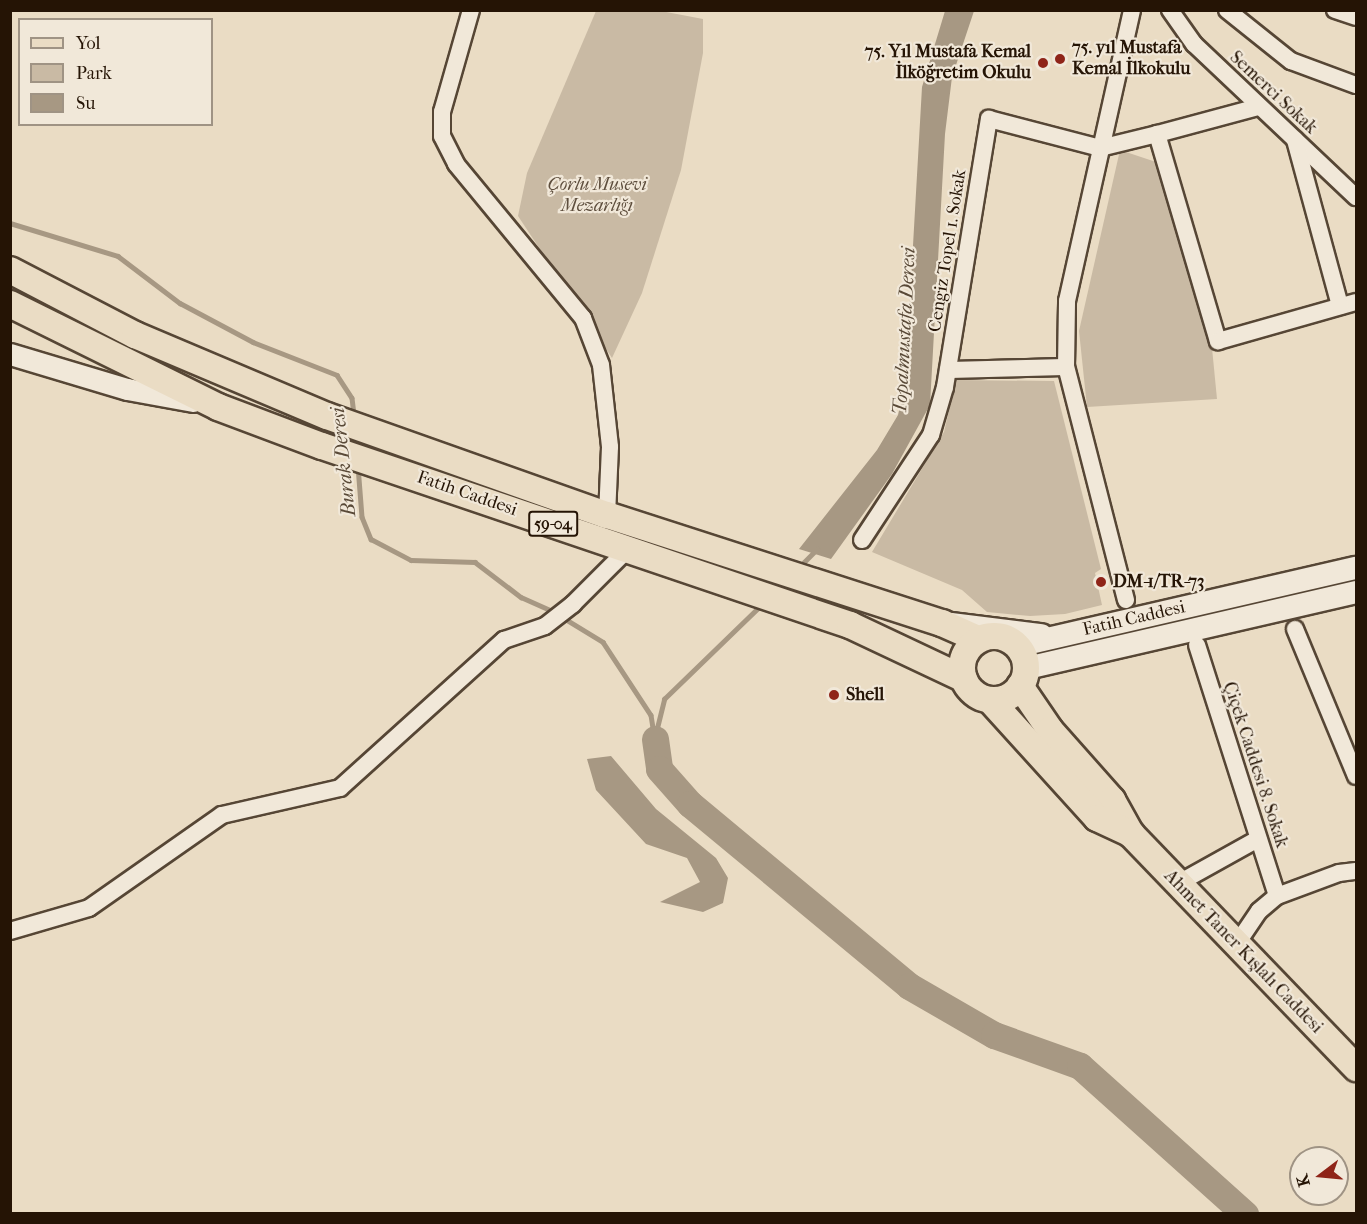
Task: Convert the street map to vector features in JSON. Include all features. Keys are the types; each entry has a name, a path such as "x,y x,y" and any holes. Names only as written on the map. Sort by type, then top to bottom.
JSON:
{"main road":[{"name":"Fatih Caddesi","path":"10,270 135,335 327,416 389,436 607,515 727,555 858,594 942,623 978,639"},
{"name":"Fatih Caddesi","path":"10,304 218,407 322,446 850,625 964,679"},
{"name":"Fatih Caddesi","path":"1022,667 1054,638 1356,568"},
{"name":"Fatih Caddesi","path":"1022,667 1148,642 1356,592"},
{"path":"942,623 1054,638"},
{"path":"1004,636 1022,667 1050,730 1112,800 1131,834 1097,818 990,700 972,691 964,679 966,651 978,639 1004,636"},
{"path":"990,700 1010,696 1022,667"},
{"name":"Ahmet Taner Kışlalı Caddesi","path":"1131,834 1356,1068"}],"street":[{"path":"471,10 442,112 442,136 456,164 583,318 601,365 610,447 607,515"},
{"path":"1126,600 1066,367 1067,301 1132,10"},
{"name":"Semerci Sokak","path":"1170,10 1194,44 1258,107 1356,197"},
{"path":"1227,10 1292,61 1356,86"},
{"path":"1335,10 1356,17"},
{"name":"Cengiz Topel 1. Sokak","path":"862,540 931,435 948,370 989,119 1100,148 1258,107"},
{"path":"1158,134 1218,341 1348,304 1295,140"},
{"path":"10,354 127,389 218,407"},
{"path":"948,370 1066,367"},
{"path":"10,931 89,908 222,815 340,788 504,640 545,626 573,604 627,550"},
{"path":"1295,629 1356,776"},
{"name":"Çiçek Caddesi 8. Sokak","path":"1197,645 1277,896"},
{"path":"1177,884 1258,839"},
{"path":"1236,945 1259,910 1277,896 1339,873 1356,871"}],"green space":[{"name":"Çorlu Musevi Mezarlığı","path":"596,11 661,11 703,19 703,53 681,170 642,293 612,358 518,216 527,173"},
{"path":"1120,150 1156,162 1212,348 1217,399 1087,407 1079,331"},
{"path":"956,380 1054,381 1101,569 1095,573 1102,605 1065,614 1030,616 987,612 962,590 872,552 944,432"}],"water":[{"path":"945,11 974,11 952,77 945,134 930,405 892,474 831,559 799,549 877,450 898,415 905,386 922,87"},
{"path":"611,756 656,809 716,858 728,878 723,903 703,912 660,902 700,882 687,858 646,844 596,790 587,759"}],"waterway":[{"name":"Burak Deresi","path":"10,223 118,256 180,303 253,342 337,375 352,398 354,415"},
{"name":"Burak Deresi","path":"358,466 362,517 371,539 411,560 475,562 521,597 555,612"},
{"name":"Topalmustafa Deresi","path":"798,568 817,549"},
{"name":"Topalmustafa Deresi","path":"655,736 664,699 762,604"},
{"name":"Burak Deresi","path":"562,617 603,642 651,715 655,739"},
{"path":"655,739 659,769 690,804 909,986 994,1035 1080,1066 1245,1214"}],"place":[{"name":"75. yıl Mustafa Kemal İlkokulu","path":"1060,59"},
{"name":"75. Yıl Mustafa Kemal İlköğretim Okulu","path":"1043,63"},
{"name":"DM-1/TR-73","path":"1101,582"},
{"name":"Shell","path":"834,695"}]}
